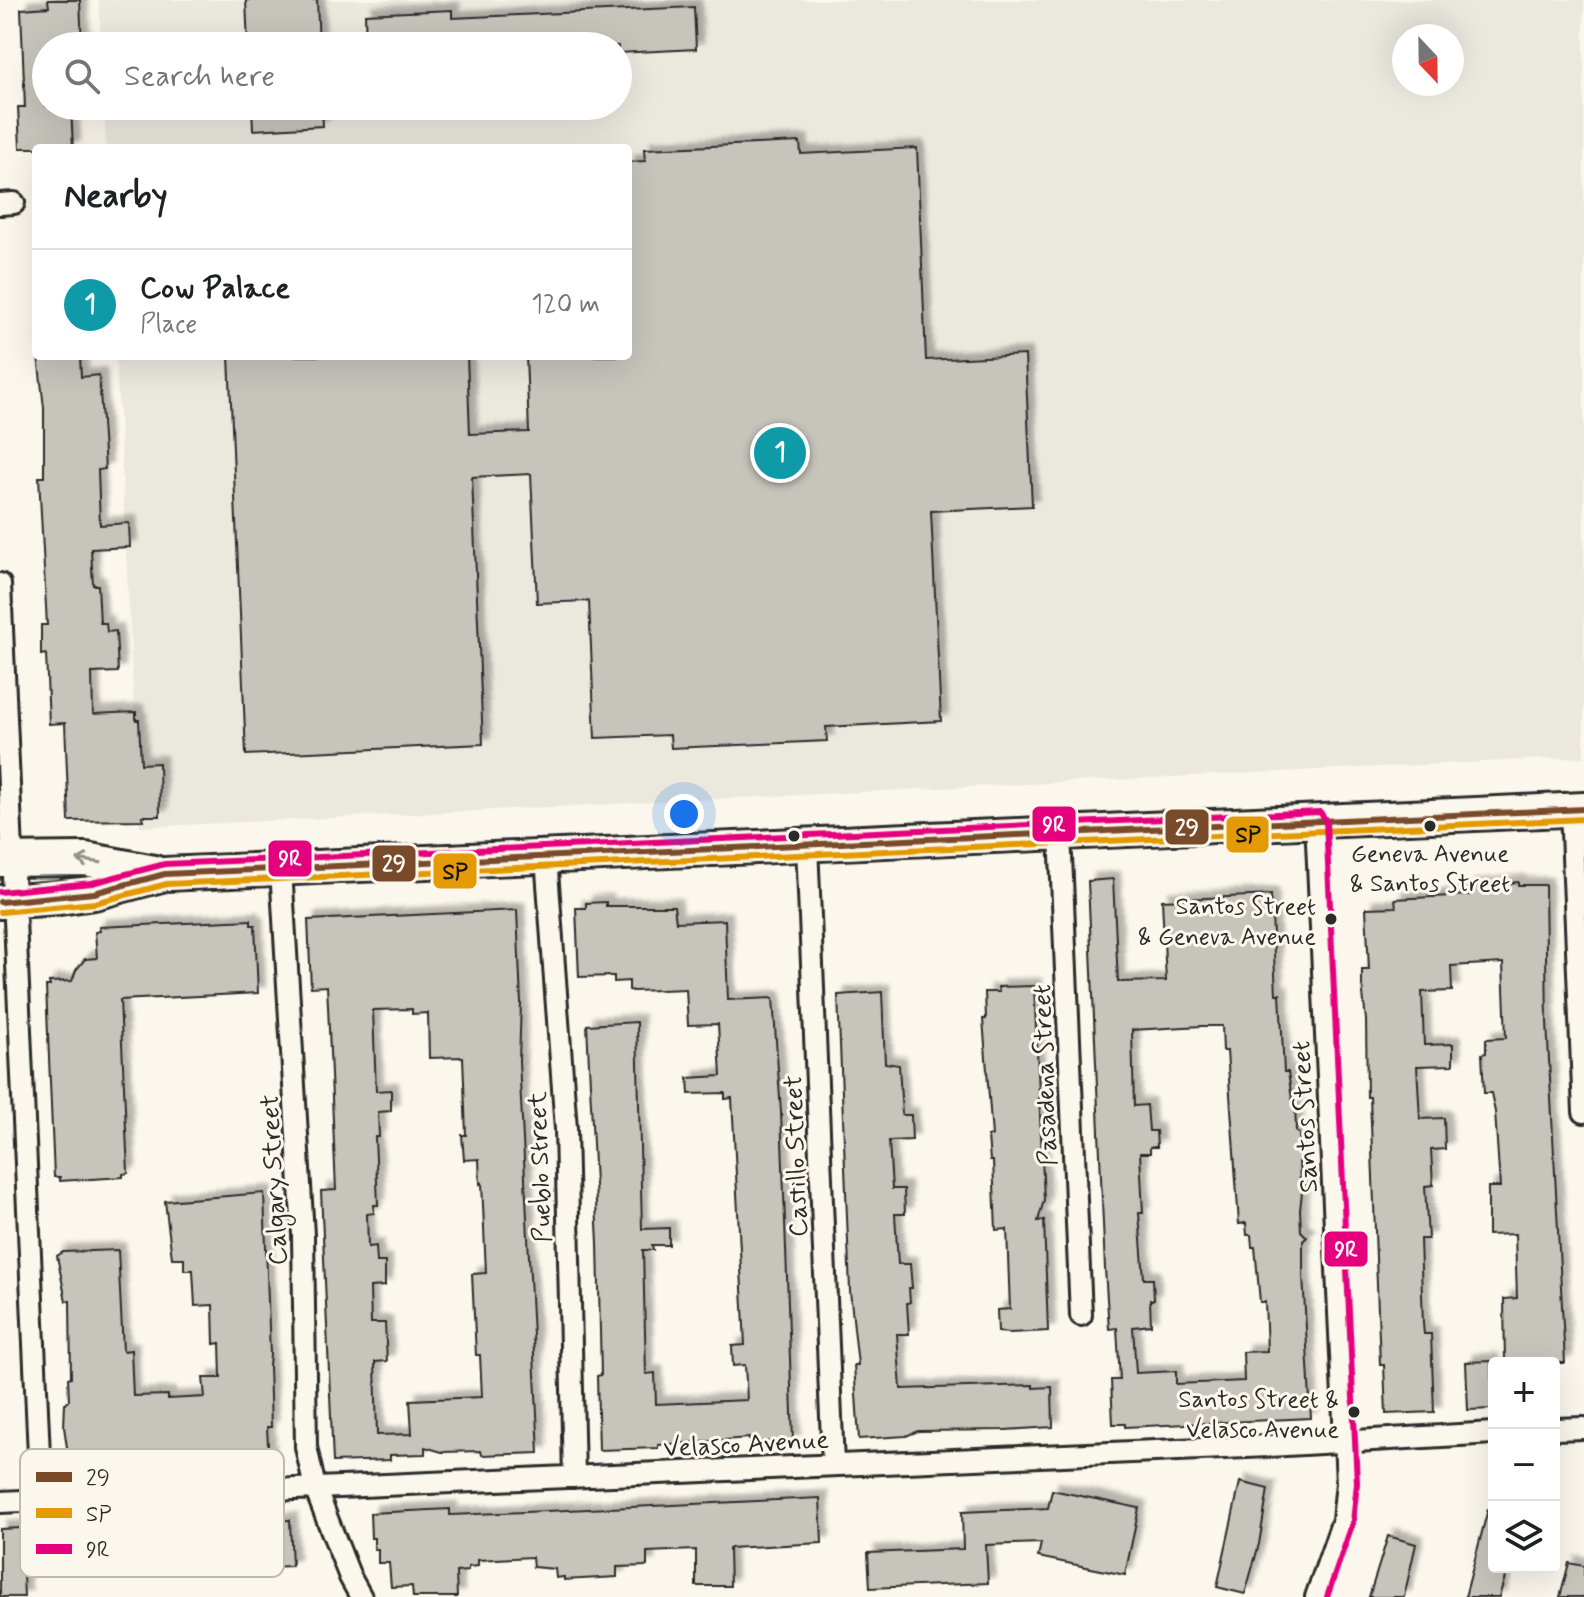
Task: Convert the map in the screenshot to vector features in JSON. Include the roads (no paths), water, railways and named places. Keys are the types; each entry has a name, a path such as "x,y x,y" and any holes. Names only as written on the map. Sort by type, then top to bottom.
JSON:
{"main road":[{"path":"7,901 94,893 165,874 1577,809"},
{"path":"6,860 85,859 165,874"}],"street":[{"path":"0,584 7,901 38,1449"},
{"path":"1577,809 1584,1112"},
{"name":"Santos Street","path":"1316,821 1347,1483 1343,1520 1316,1597"},
{"name":"Pasadena Street","path":"1060,833 1081,1315"},
{"name":"Castillo Street","path":"807,845 833,1465"},
{"name":"Pueblo Street","path":"546,857 566,1129 574,1477"},
{"name":"Calgary Street","path":"281,869 303,1235 306,1447 315,1488 361,1597"},
{"path":"1560,1429 1584,1428"},
{"name":"Velasco Avenue","path":"284,1489 1345,1443 1488,1433"},
{"name":"Velasco Avenue","path":"0,1502 20,1501"}],"place":[{"name":"Cow Palace","path":"780,453"},
{"name":"Geneva Avenue & Santos Street","path":"1430,826"},
{"name":"Santos Street & Geneva Avenue","path":"1331,919"},
{"name":"Santos Street & Velasco Avenue","path":"1354,1412"}]}
